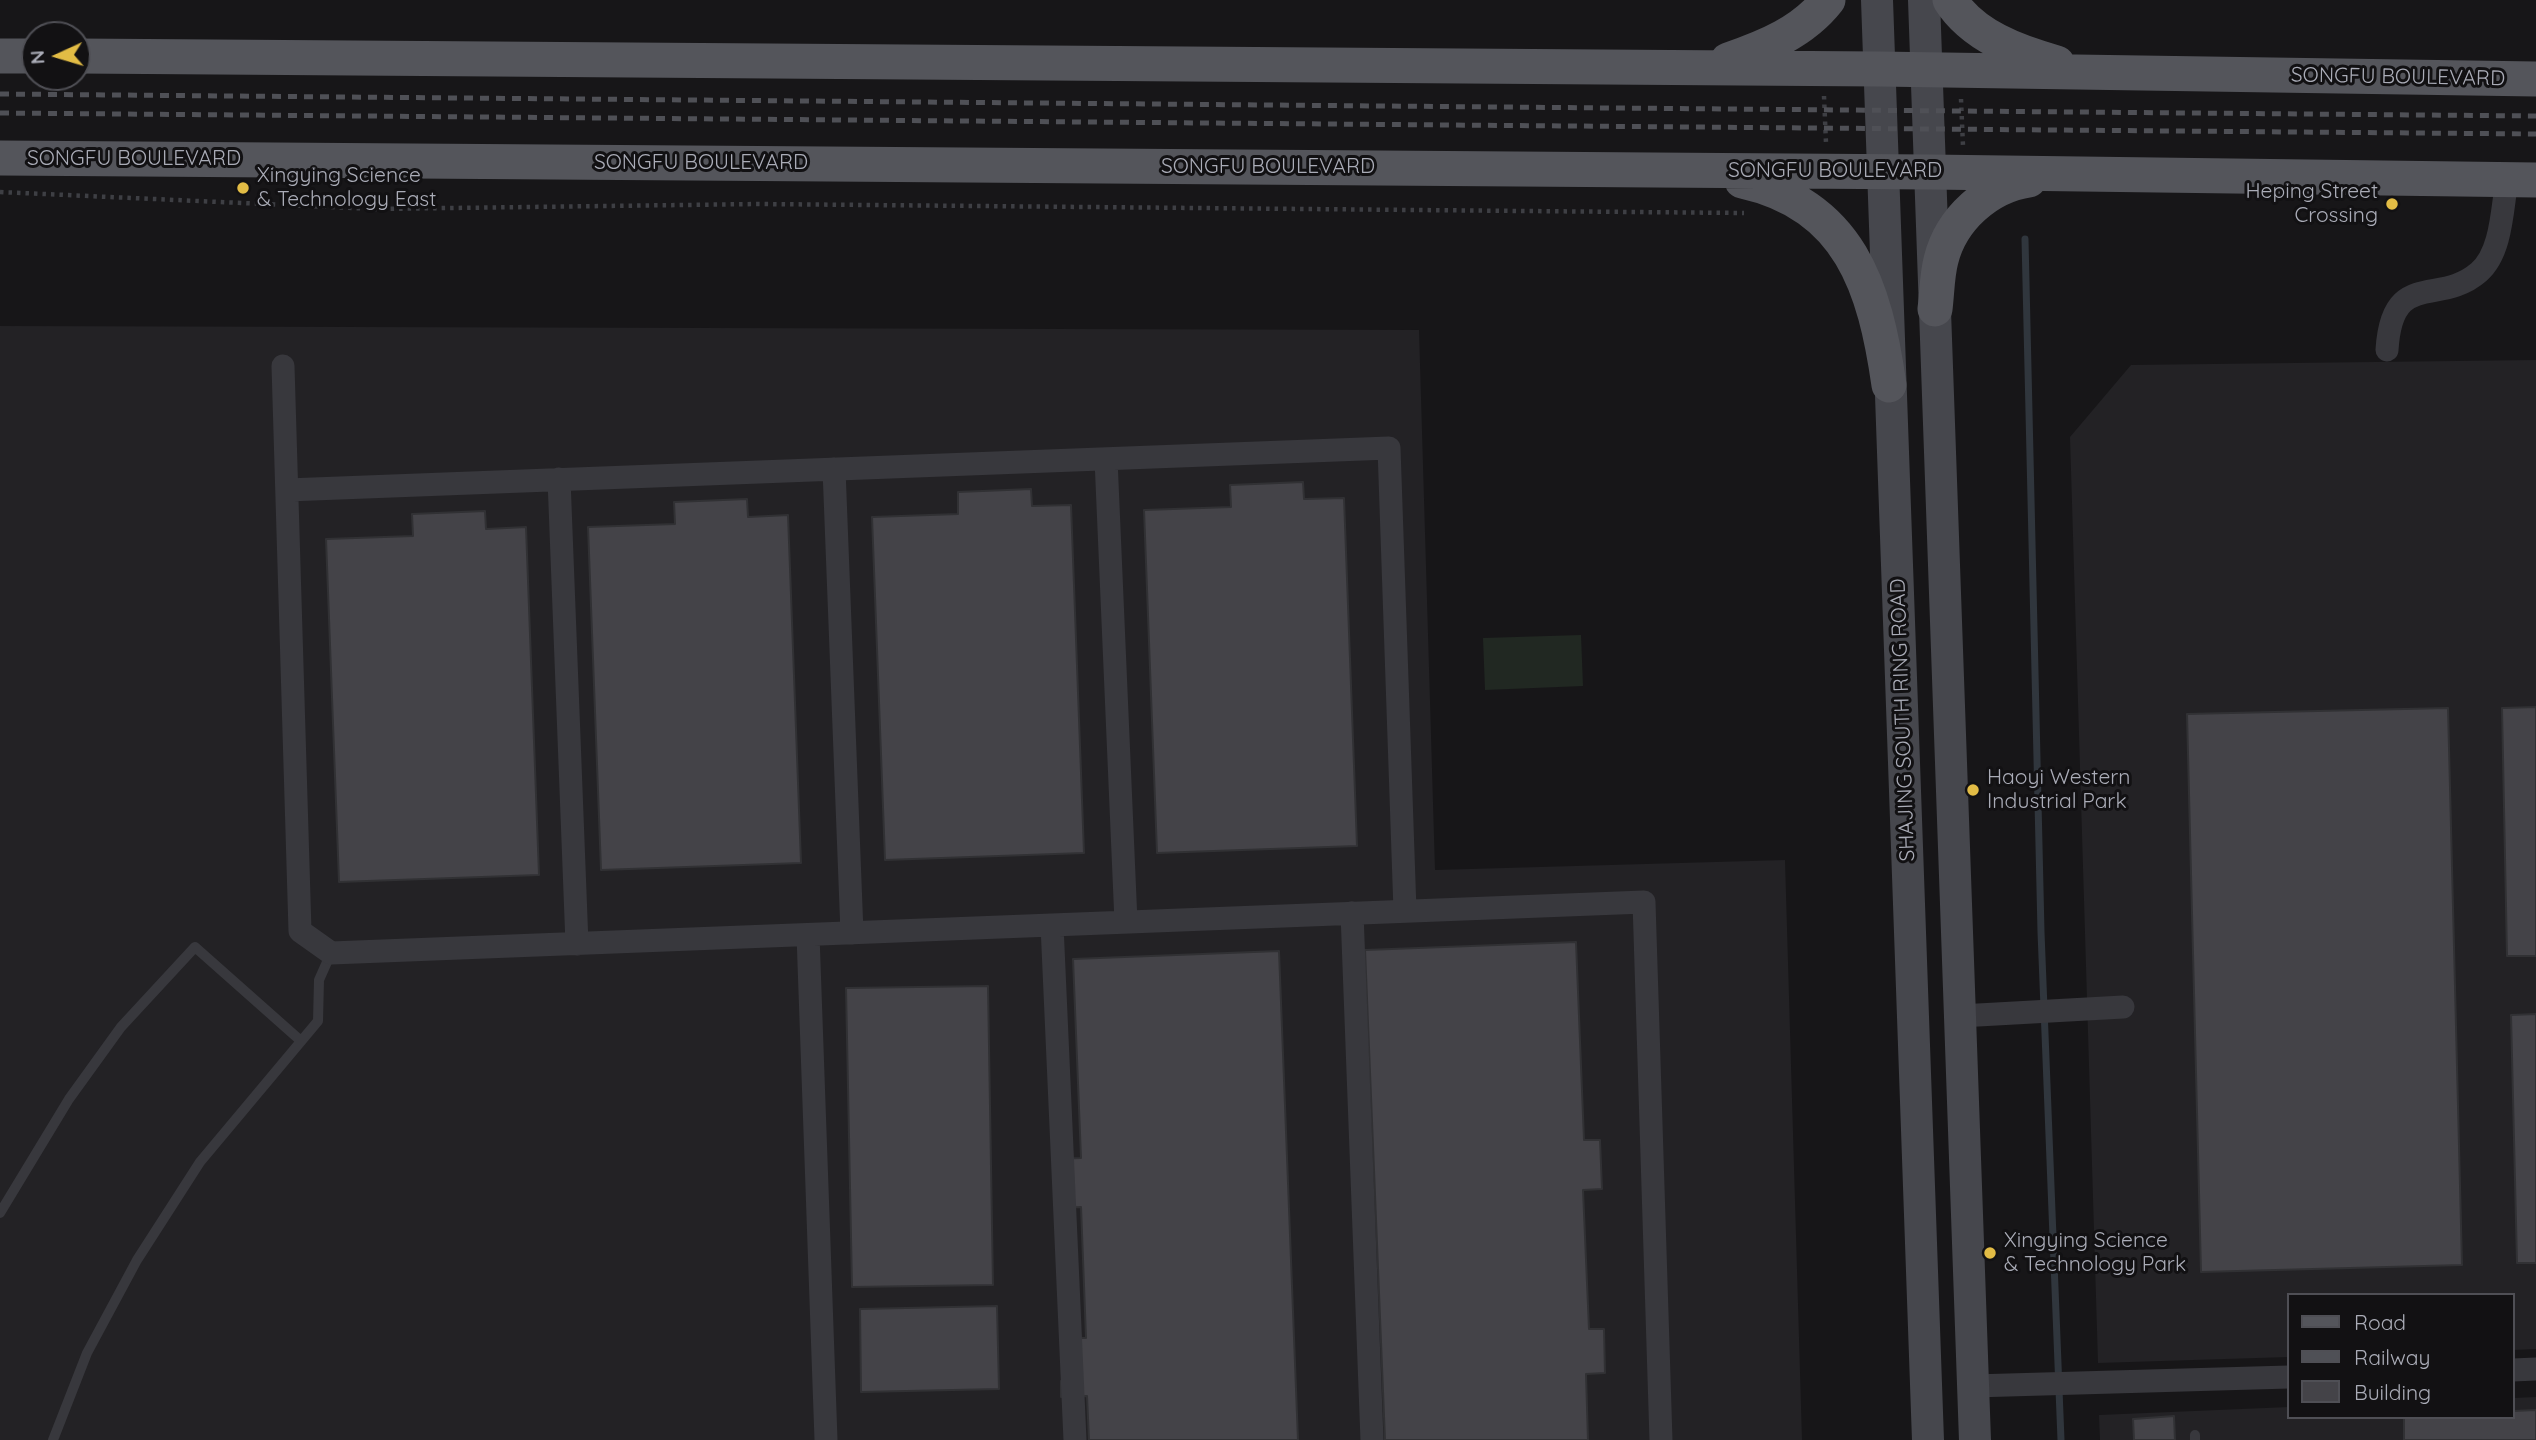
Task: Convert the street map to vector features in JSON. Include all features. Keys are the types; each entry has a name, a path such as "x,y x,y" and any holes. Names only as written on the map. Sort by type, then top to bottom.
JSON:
{"main road":[{"path":"1702,68 1757,50 1780,39 1811,20 1828,0"},
{"name":"SHAJING SOUTH RING ROAD","path":"1877,0 1880,172 1928,1440"},
{"path":"1923,0 1975,1440"},
{"path":"1950,0 1968,22 1988,36 2031,55 2101,73"},
{"path":"0,56 21,56"},
{"name":"SONGFU BOULEVARD","path":"91,57 1879,69 2536,79"},
{"name":"SONGFU BOULEVARD","path":"0,158 1930,172 2521,180"},
{"path":"1695,170 1762,185 1814,210 1829,226 1846,248 1870,292 1882,337 1889,385"},
{"path":"1935,309 1941,259 1958,223 1973,207 1988,195 2013,182 2063,174"}],"street":[{"path":"2387,350 2393,314 2407,299 2427,290 2455,285 2480,272 2496,247 2521,180"},
{"path":"284,366 300,931 331,953 1644,902 1661,1440"},
{"path":"287,490 1388,448 1405,911"},
{"path":"1106,459 1126,922"},
{"path":"834,469 852,933"},
{"path":"559,479 577,944"},
{"path":"1352,913 1372,1440"},
{"path":"1052,925 1075,1440"},
{"path":"808,935 825,1440"},
{"path":"1960,1016 2012,1011 2123,1007"},
{"path":"2515,1370 2536,1369"},
{"path":"1973,1386 2288,1377"}],"lane":[{"path":"0,1213 69,1099 121,1027 195,947 301,1041"},
{"path":"53,1440 87,1353 137,1260 200,1162 318,1021 319,981 331,953"}],"path":[{"path":"1961,87 1964,150"},
{"path":"1824,95 1826,151"},
{"path":"0,192 374,209 759,204 1753,213"}],"shaded area":[{"path":"0,326 1419,330 1435,870 1785,860 1802,1440 0,1440"},
{"path":"2536,360 2536,1349 2515,1350 2515,1293 2288,1293 2288,1357 2098,1363 2070,437 2131,365"},
{"path":"1581,635 1583,686 1485,690 1483,638"},
{"path":"2536,1397 2536,1440 2100,1440 2099,1415 2288,1407 2288,1419 2515,1419 2515,1398"}],"building":[{"path":"1303,482 1304,499 1344,498 1357,846 1157,853 1144,510 1231,507 1230,485"},
{"path":"1031,489 1032,506 1071,505 1084,853 885,860 872,517 958,514 958,492"},
{"path":"747,499 748,517 788,515 801,863 601,870 588,527 675,524 674,502"},
{"path":"485,511 486,529 526,527 539,875 339,882 326,539 413,536 412,514"},
{"path":"2536,707 2536,956 2507,956 2502,708"},
{"path":"2448,708 2462,1265 2201,1272 2187,714"},
{"path":"1576,942 1584,1140 1600,1140 1602,1189 1583,1190 1589,1329 1604,1329 1605,1373 1586,1374 1588,1440 1385,1440 1365,950"},
{"path":"1279,951 1298,1440 1089,1440 1087,1396 1061,1397 1061,1381 1068,1380 1067,1338 1086,1338 1081,1207 1062,1208 1053,1159 1081,1158 1073,959"},
{"path":"988,986 993,1285 852,1287 846,988"},
{"path":"2536,1014 2536,1263 2517,1263 2511,1015"},
{"path":"997,1306 999,1389 861,1392 860,1309"},
{"path":"2536,1410 2536,1440 2404,1440 2404,1419 2515,1419 2515,1411"},
{"path":"2174,1416 2175,1440 2134,1440 2133,1419"}],"waterway":[{"path":"2025,239 2041,932 2061,1440"}],"railway":[{"path":"0,94 2536,116"},
{"path":"0,113 2536,134"}],"place":[{"name":"Xingying Science & Technology East","path":"243,188"},
{"name":"Heping Street Crossing","path":"2392,204"},
{"name":"Haoyi Western Industrial Park","path":"1973,790"},
{"name":"Xingying Science & Technology Park","path":"1990,1253"}]}
